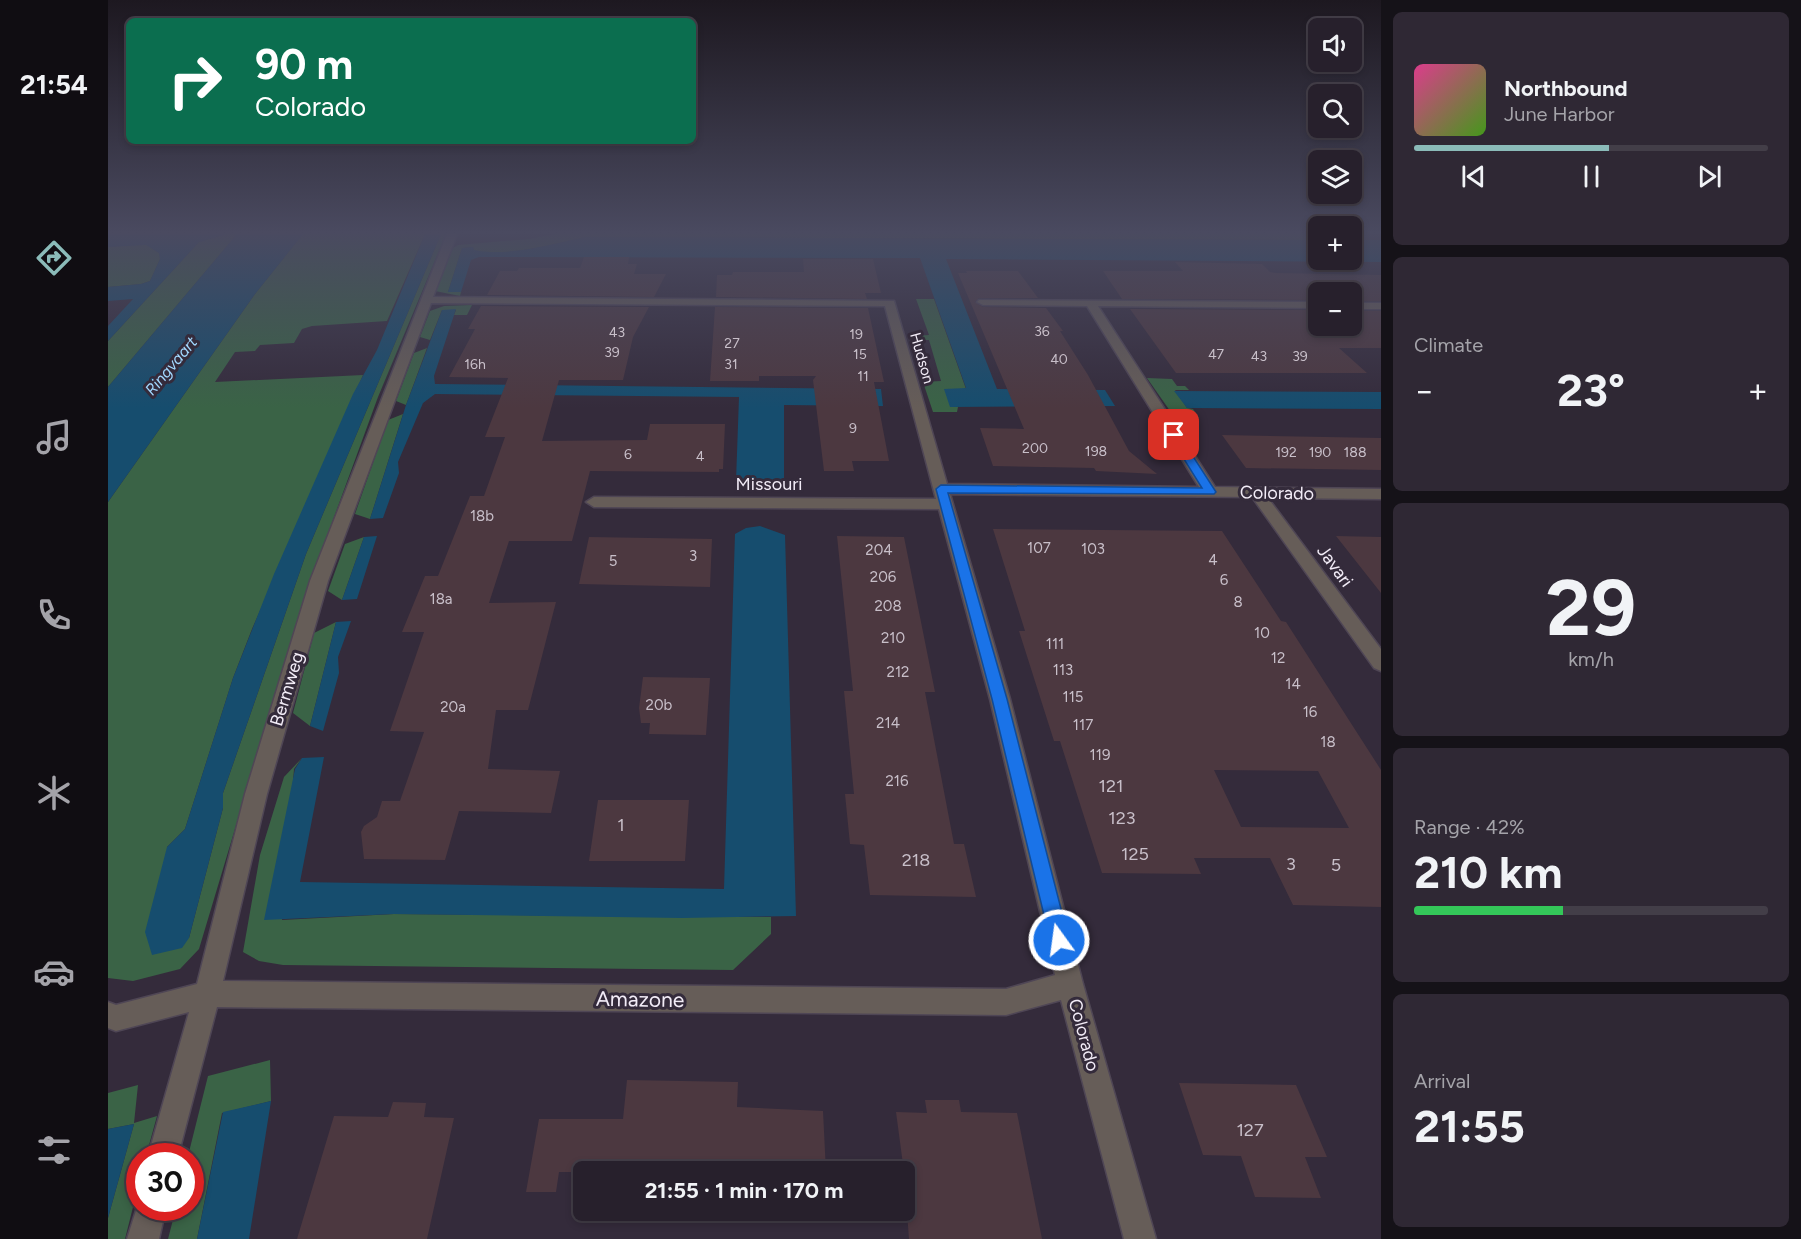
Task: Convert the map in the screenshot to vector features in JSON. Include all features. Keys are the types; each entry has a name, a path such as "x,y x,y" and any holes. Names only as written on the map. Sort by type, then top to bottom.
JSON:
{"street":[{"name":"Bermweg","path":"167,1143 207,994 256,794 319,581 428,292"},
{"name":"Hudson","path":"425,300 890,303 943,497"},
{"path":"983,302 1308,305"},
{"path":"1091,304 1210,492"},
{"path":"1362,306 1381,306"},
{"name":"Colorado","path":"1140,1239 1070,984 1000,699 943,497 1210,492 1381,494"},
{"name":"Javari","path":"1257,493 1381,663"},
{"name":"Missouri","path":"594,502 943,497"},
{"name":"Amazone","path":"108,1015 116,1018 207,994 1006,1002 1070,984"},
{"path":"143,1239 148,1221"}],"green space":[{"path":"153,292 188,292 108,387 108,341"},
{"path":"257,292 400,292 387,321 312,326 302,329 294,343 260,345 255,351 235,352 215,382 363,375 252,629 233,678 185,829 167,847 189,938 223,808 223,793 306,554 417,292 422,292 378,397 303,602 199,949 180,969 133,981 108,978 108,502"},
{"path":"439,292 448,292 461,292 460,296"},
{"path":"916,299 934,299 966,389 950,406 958,407 957,412 933,412 923,382 941,381 929,340 914,340 912,336 929,335"},
{"path":"472,305 467,315 454,315 456,310 442,310 430,340 420,337 430,311 444,306"},
{"path":"427,348 406,405 396,401 414,353"},
{"path":"1147,378 1172,379 1177,386 1185,386 1189,390 1175,390 1187,408 1193,409 1199,418 1175,418"},
{"path":"403,414 370,519 355,514 388,420"},
{"path":"364,537 342,600 328,591 345,544"},
{"path":"336,622 310,726 293,713 314,633"},
{"path":"302,758 294,769 282,920 394,914 771,917 771,934 733,970 283,965 259,961 243,952 260,855 284,777"},
{"path":"270,1060 271,1101 222,1113 204,1204 204,1143 191,1143 208,1076"},
{"path":"138,1085 134,1123 157,1116 150,1143 129,1143 134,1124 108,1129 108,1093"},
{"path":"126,1153 126,1221 130,1221 125,1239 108,1239 108,1218"},
{"path":"173,1221 201,1221 197,1239 168,1239"}],"water":[{"path":"108,292 153,292 108,341 108,326 133,299 108,301"},
{"name":"Ringvaart","path":"188,292 257,292 108,502 108,387"},
{"path":"401,292 417,292 306,554 223,793 223,808 189,938 182,948 152,955 145,932 167,847 185,829 233,678 274,574 353,394 377,350"},
{"path":"932,292 959,292 997,389 1105,390 1115,406 950,407 944,389 966,388"},
{"path":"456,309 434,376 435,384 881,389 883,406 784,405 784,478 775,483 736,481 739,397 435,394 423,403 398,462 399,473 383,518 370,519 406,405 442,310"},
{"path":"1174,391 1381,392 1381,409 1187,408"},
{"path":"760,526 785,535 796,916 682,918 394,914 264,920 295,769 302,758 324,757 300,882 724,889 735,534 746,528"},
{"path":"377,536 357,599 342,600 364,537"},
{"path":"351,621 338,657 339,673 323,731 310,726 336,622"},
{"path":"271,1101 249,1239 197,1239 201,1221 204,1221 204,1205 223,1112"},
{"path":"134,1124 129,1143 126,1143 126,1153 108,1218 108,1129"}],"building":[{"path":"489,292 657,292 654,297 487,295"},
{"path":"716,292 881,293 865,293 867,299 716,297"},
{"path":"966,292 1033,292 1038,298 979,298 975,302 983,307 1046,308 1063,331 1060,331 1088,375 1129,451 1157,474 1096,471 1094,468 993,466 980,428 1024,429"},
{"path":"1117,292 1308,292 1308,300 1122,299"},
{"path":"1362,292 1381,292 1381,301 1362,301"},
{"path":"481,306 649,307 633,337 623,380 559,380 542,441 647,440 650,424 725,424 723,469 719,469 719,472 590,471 572,541 509,541 489,603 556,602 528,710 496,710 488,769 560,771 551,813 459,811 445,860 364,859 361,832 364,826 377,817 382,801 400,801 424,732 390,731 424,632 402,632 425,576 438,576 470,496 484,496 505,437 485,437 508,378 449,377 475,329 468,329"},
{"path":"715,307 868,308 884,382 874,382 889,461 852,461 854,471 824,471 813,380 816,376 759,376 759,381 710,381"},
{"path":"1130,309 1308,310 1308,336 1362,336 1362,311 1381,311 1381,348 1339,348 1367,373 1176,373"},
{"path":"1222,435 1381,438 1381,470 1246,468"},
{"path":"993,529 1222,531 1281,621 1286,622 1381,770 1381,907 1293,905 1270,858 1194,858 1201,874 1102,873 1060,741 1054,741 1019,631 1025,631","holes":["1214,770 1318,771 1349,828 1241,827"]},
{"path":"837,536 904,537 935,692 925,692 954,844 964,844 976,897 870,895 864,845 850,844 845,794 854,794 844,691 853,691"},
{"path":"1336,536 1381,537 1381,593"},
{"path":"589,537 712,539 710,587 579,584"},
{"path":"643,677 710,678 706,735 649,734 650,723 641,723 639,708"},
{"path":"598,800 689,800 685,861 589,861"},
{"path":"627,1080 738,1082 737,1107 823,1111 825,1161 573,1161 573,1172 559,1172 556,1192 526,1192 539,1119 623,1119"},
{"path":"1179,1083 1296,1085 1327,1157 1305,1157 1321,1198 1255,1197 1241,1156 1203,1155"},
{"path":"925,1100 959,1100 961,1112 1017,1113 1042,1239 909,1239 908,1221 915,1221 915,1161 903,1161 896,1112 927,1113"},
{"path":"393,1102 426,1103 424,1117 454,1118 427,1239 297,1239 334,1116 388,1117"}],"route":[{"path":"1059,940 1000,699 941,489 1210,492 1174,435"}]}
